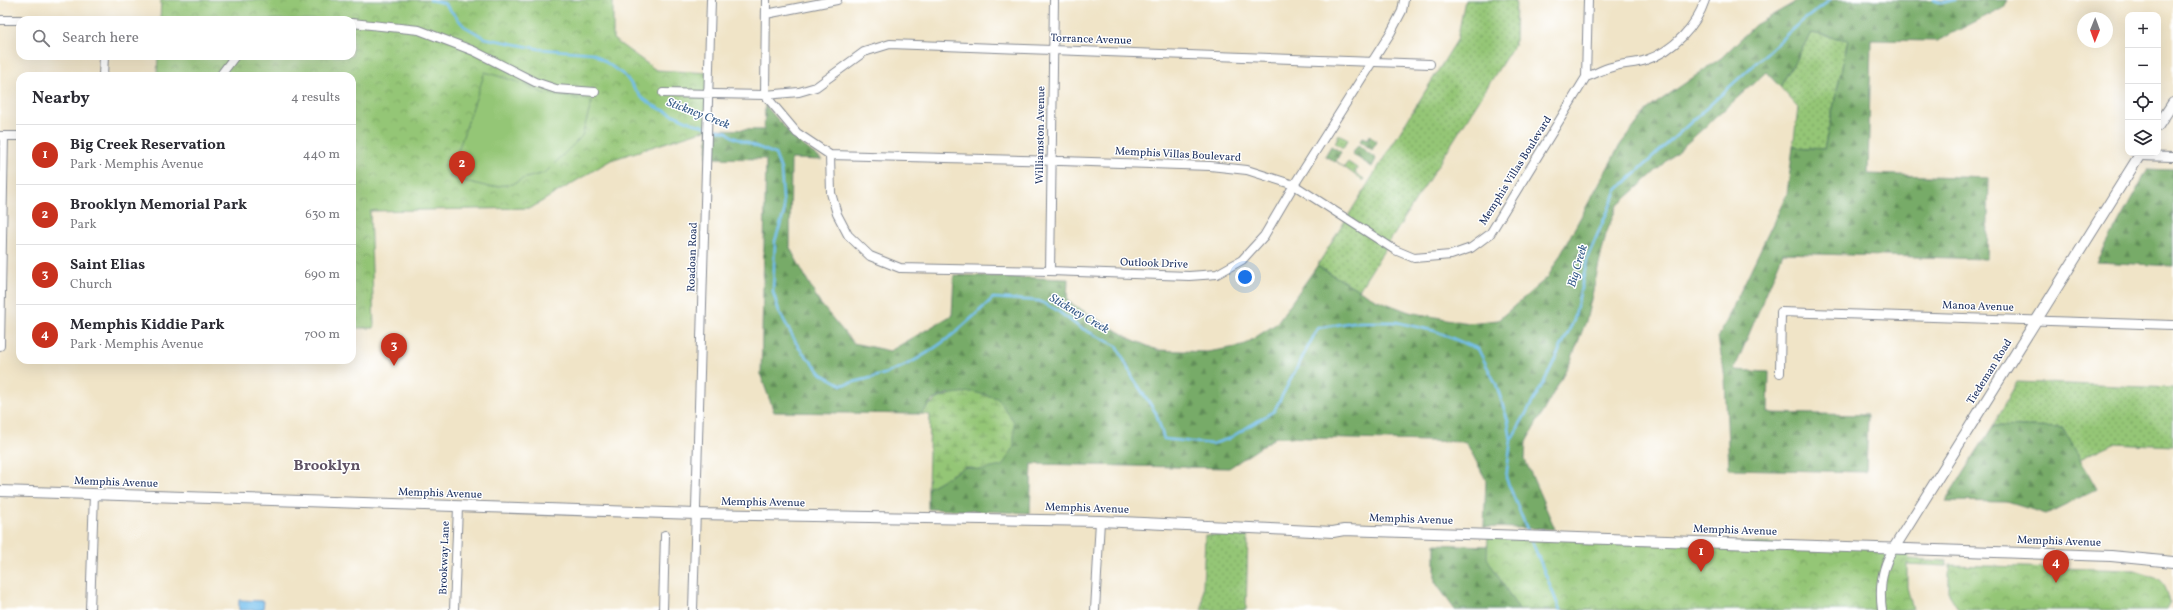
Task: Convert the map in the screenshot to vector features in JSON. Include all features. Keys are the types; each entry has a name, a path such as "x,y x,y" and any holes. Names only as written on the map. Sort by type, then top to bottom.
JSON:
{"main road":[{"path":"2161,121 2173,103"},
{"name":"Tiedeman Road","path":"1894,548 2139,156"},
{"name":"Memphis Avenue","path":"0,491 696,514 1100,521 1333,532 1344,530 2130,556 2173,562"}],"street":[{"name":"Roadoan Road","path":"693,610 710,94 711,0"},
{"path":"766,0 766,95 797,133 830,155"},
{"path":"766,14 837,0"},
{"name":"Williamston Avenue","path":"1050,271 1054,0"},
{"name":"Outlook Drive","path":"830,155 831,193 837,214 848,235 870,256 900,268 1189,276 1217,274 1242,260 1264,236 1294,185 1391,32 1402,10 1404,0"},
{"path":"1588,0 1586,77 1613,66 1646,60 1672,47 1689,30 1700,13 1705,0"},
{"path":"0,20 16,20"},
{"path":"356,23 394,26 419,30 474,51 535,82 556,89 595,92"},
{"name":"Torrance Avenue","path":"766,95 799,92 816,87 864,52 890,44 1430,64"},
{"path":"103,72 104,60"},
{"path":"223,72 232,60"},
{"name":"Memphis Villas Boulevard","path":"830,155 1052,160 1210,166 1240,169 1294,185 1395,250 1414,258 1432,258 1451,255 1471,248 1490,234 1586,77"},
{"path":"663,93 766,95"},
{"path":"0,346 2,136 16,136"},
{"path":"2161,155 2173,156"},
{"name":"Manoa Avenue","path":"1780,373 1782,312 2173,325"},
{"path":"90,610 94,494"},
{"name":"Brookway Lane","path":"454,610 458,507"},
{"path":"1096,610 1100,521"},
{"path":"663,610 665,535"},
{"name":"Tiedeman Road","path":"1882,610 1881,594 1886,561 1894,548"}],"green space":[{"path":"161,0 613,0 613,39 656,70 710,73 708,129 611,160 531,208 370,211 374,328 356,328 356,72 157,72 158,60 356,60 356,16 160,16"},
{"path":"1465,0 1516,0 1515,43 1359,290 1317,266 1457,40"},
{"path":"1799,0 2008,0 2004,7 1937,41 1871,40 1868,174 1989,178 1987,259 1783,253 1734,370 1769,372 1768,413 1868,415 1866,472 1729,469 1725,377 1718,338 1787,194 1793,147 1824,149 1848,40 1811,33 1780,87 1766,72 1617,206 1606,234 1586,321 1570,363 1526,442 1525,460 1555,529 1484,527 1486,480 1466,442 1276,437 1229,468 1032,464 1030,513 928,509 928,488 965,467 981,470 949,393 933,400 921,414 774,412 761,376 766,159 707,158 708,129 764,130 765,105 795,139 822,160 791,159 790,248 819,302 853,343 890,351 952,315 954,275 1068,279 1067,301 1131,339 1157,350 1207,352 1242,346 1276,324 1317,266 1375,299 1409,312 1468,323 1498,320 1548,277 1620,145 1648,109 1721,58 1755,25"},
{"path":"1811,33 1848,40 1824,149 1793,147 1798,107 1780,87"},
{"path":"485,72 521,83 543,93 592,101 582,136 545,173 522,179 513,184 489,187 449,177"},
{"path":"1339,134 1348,139 1343,148 1335,143"},
{"path":"1370,135 1377,142 1372,150 1360,141 1363,137 1368,139"},
{"path":"1358,145 1376,159 1372,167 1352,154"},
{"path":"1331,146 1341,152 1335,162 1325,156"},
{"path":"1348,162 1357,168 1355,173 1364,179 1363,181 1344,167"},
{"path":"2148,169 2173,170 2173,266 2097,262"},
{"path":"2017,382 2173,388 2173,446 2114,443 2080,459 2063,428 1993,426"},
{"path":"973,392 997,398 1014,422 1014,447 1002,466 981,470 965,467 928,488 930,415 921,414 933,402 944,396"},
{"path":"1993,426 2063,428 2097,489 2046,514 2007,502 1945,501"},
{"path":"1205,535 1248,536 1246,610 1202,610"},
{"path":"1488,535 1911,548 1908,559 1947,561 1946,566 1907,564 1907,587 1913,610 1519,610 1487,558"},
{"path":"1435,544 1487,546 1681,610 1455,610 1435,582"},
{"path":"1949,565 2135,570 2154,577 2163,583 2170,603 2166,610 1959,610 1949,594"}],"water":[{"path":"239,600 264,601 263,610 239,610"}],"waterway":[{"name":"Stickney Creek","path":"430,0 444,3 464,26 485,38 540,49 593,53 625,76 641,97 654,106 692,123 727,132 733,137 775,154 781,170 784,213 775,241 773,292 779,311 799,348 822,374 842,385 887,373 902,367 931,351 969,321 993,298 1039,301 1055,309 1079,327 1117,346 1133,378 1156,413 1164,439 1212,444 1228,439 1274,411 1318,328 1353,322 1396,322 1435,331 1478,349 1496,384 1508,421 1511,440"},
{"name":"Big Creek","path":"1529,534 1506,478 1511,440 1545,380 1574,320 1588,256 1617,190 1796,26 1830,0"},
{"name":"Big Creek","path":"1934,0 1941,3 1954,0"},
{"name":"Big Creek","path":"1531,539 1560,610"}],"place":[{"name":"Brooklyn Memorial Park","path":"462,184"},
{"name":"Saint Elias","path":"394,366"},
{"name":"Big Creek Reservation","path":"1701,572"},
{"name":"Memphis Kiddie Park","path":"2056,583"}],"district":[{"name":"Brooklyn","path":"327,466"}]}
